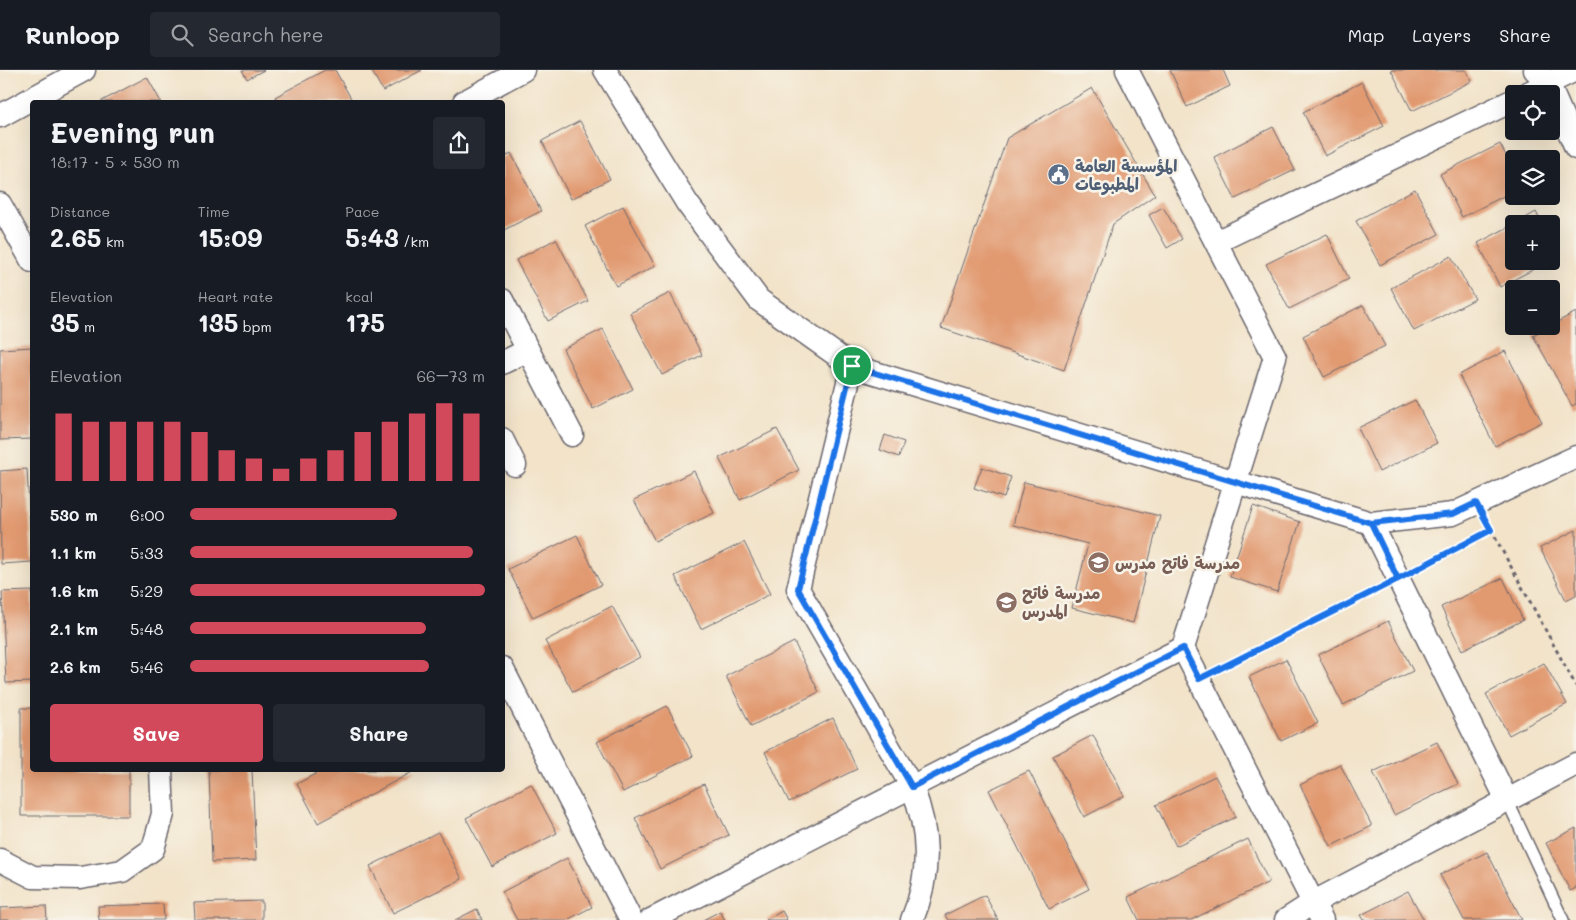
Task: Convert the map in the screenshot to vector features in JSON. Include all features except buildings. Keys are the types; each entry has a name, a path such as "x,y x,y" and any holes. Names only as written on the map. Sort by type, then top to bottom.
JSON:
{"street":[{"path":"0,116 84,70"},
{"path":"468,100 523,70"},
{"path":"605,70 687,203 759,300 852,366 1371,523 1453,514 1576,457"},
{"path":"1127,70 1275,357 1183,648 1318,911"},
{"path":"1575,70 1541,77 1576,148"},
{"path":"1216,242 1505,104"},
{"path":"0,204 30,257"},
{"path":"505,306 572,435"},
{"path":"505,362 528,350"},
{"path":"852,366 798,589 912,787 921,809 926,832 928,856 925,880 912,920"},
{"path":"505,445 515,465"},
{"path":"1371,523 1507,800"},
{"path":"651,920 1183,648"},
{"path":"505,674 631,920"},
{"path":"1286,920 1318,911 1507,800 1576,764"},
{"path":"0,860 33,878 80,878 122,871 153,849 163,814 161,772"}],"lane":[{"path":"1507,800 1563,920"}],"path":[{"path":"1476,503 1576,686"},
{"path":"1199,679 1491,530"}],"place":[{"name":"المؤسسة العامة المطبوعات","path":"1059,175"},
{"name":"مدرسة فاتح مدرس","path":"1099,563"},
{"name":"مدرسة فاتح المدرس","path":"1006,602"}],"route":[{"path":"852,366 798,589 912,787 1183,648 1199,679 1398,579 1371,523 1453,514 1476,503 1491,530 1398,579 1371,523 852,366"}]}
